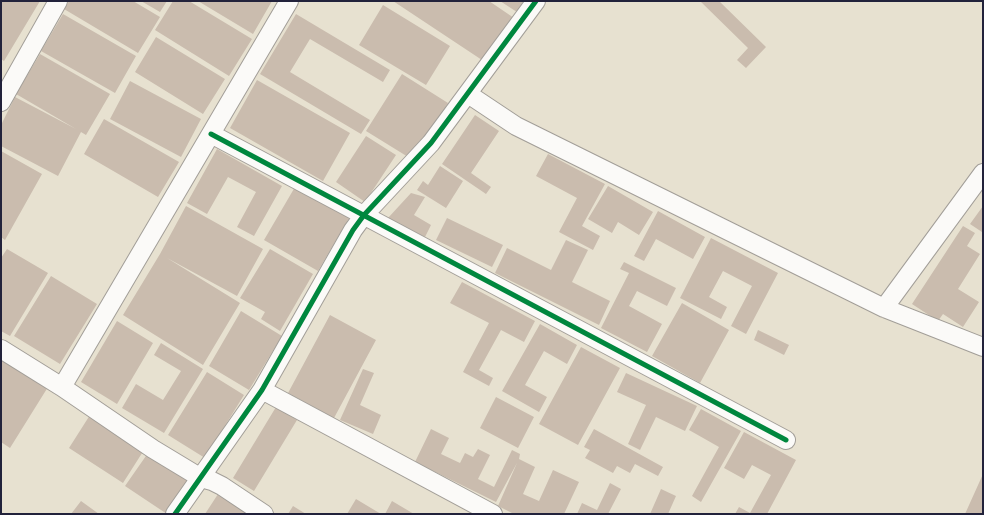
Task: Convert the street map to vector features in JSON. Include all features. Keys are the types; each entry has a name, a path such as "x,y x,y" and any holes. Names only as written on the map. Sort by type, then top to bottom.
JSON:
{"street":[{"path":"1,102 7,77 58,1"},
{"path":"62,387 289,1"},
{"path":"176,514 262,390 353,230 364,215 431,143 536,1"},
{"path":"468,94 516,126 884,308 983,347"},
{"path":"211,134 786,440"},
{"path":"884,308 983,173"},
{"path":"1,349 62,387 153,449 201,478 222,486 264,514"},
{"path":"262,390 493,514"}],"building":[{"path":"1,1 40,1 4,61 1,59"},
{"path":"69,1 133,1 160,17 138,53 64,9"},
{"path":"141,1 167,1 160,12"},
{"path":"173,1 189,1 252,39 229,76 155,30"},
{"path":"198,1 272,1 253,34"},
{"path":"393,1 489,1 514,18 485,62"},
{"path":"500,1 528,1 520,14"},
{"path":"700,1 719,1 766,47 746,68 737,60 748,48"},
{"path":"383,5 450,46 426,85 359,45"},
{"path":"63,14 136,56 115,93 41,51"},
{"path":"296,14 390,70 383,82 310,39 290,72 370,120 361,134 260,74"},
{"path":"156,37 225,79 203,114 135,72"},
{"path":"40,54 110,94 86,135 81,132 58,176 1,146 1,125 15,97 76,129 16,94"},
{"path":"402,74 448,103 413,160 366,131"},
{"path":"257,80 350,133 323,181 230,128"},
{"path":"130,81 201,119 181,157 110,119"},
{"path":"475,115 499,131 471,173 491,187 486,194 442,164"},
{"path":"104,119 179,162 158,197 84,154"},
{"path":"366,136 396,155 365,202 336,182"},
{"path":"217,149 282,186 254,236 237,227 256,192 228,177 207,214 187,203"},
{"path":"1,151 42,174 5,240 1,237"},
{"path":"548,154 605,184 582,226 600,236 593,250 559,232 577,198 536,176"},
{"path":"440,166 463,181 446,208 417,190 423,181 428,185"},
{"path":"608,186 653,212 639,235 618,222 612,233 588,219"},
{"path":"295,187 349,218 318,271 264,240"},
{"path":"411,193 425,197 414,215 431,225 425,237 388,218"},
{"path":"186,206 263,249 237,296 167,258 240,303 203,365 123,315 160,254"},
{"path":"983,206 983,231 982,232 970,224"},
{"path":"658,211 705,237 693,259 656,239 644,261 634,256"},
{"path":"447,218 503,245 492,267 436,240"},
{"path":"963,226 975,233 967,246 980,254 958,289 979,302 963,327 943,314 938,321 912,304"},
{"path":"711,238 778,273 746,334 731,326 752,286 723,271 709,297 727,307 721,319 680,298"},
{"path":"566,240 588,250 572,282 610,301 599,325 495,273 507,248 551,270"},
{"path":"7,249 48,273 10,336 1,331 1,258"},
{"path":"270,249 313,274 280,331 261,319 265,312 240,298"},
{"path":"624,262 676,288 667,306 637,291 629,306 662,324 647,352 601,328 629,273 620,269"},
{"path":"51,276 97,304 60,364 14,336"},
{"path":"462,282 535,321 524,342 501,330 479,370 493,378 489,386 463,372 489,323 450,303"},
{"path":"682,303 729,330 700,383 652,356"},
{"path":"241,311 282,336 249,390 209,366"},
{"path":"330,315 376,340 334,418 288,393"},
{"path":"117,321 153,343 117,404 81,382"},
{"path":"540,324 577,345 567,364 544,351 525,385 547,397 539,412 502,391"},
{"path":"758,330 789,345 784,355 754,340"},
{"path":"161,343 203,369 164,433 122,408 136,384 163,400 181,371 154,355"},
{"path":"581,347 620,368 578,445 539,424"},
{"path":"2,359 48,387 10,448 1,442"},
{"path":"363,369 374,373 360,405 381,415 373,434 340,420"},
{"path":"207,372 244,395 205,458 168,435"},
{"path":"626,373 697,406 685,431 656,417 640,450 628,444 646,405 617,392"},
{"path":"496,397 534,417 518,448 480,428"},
{"path":"276,407 297,420 254,491 233,478"},
{"path":"701,409 741,431 701,502 692,496 719,447 689,430"},
{"path":"90,415 144,450 123,483 69,448"},
{"path":"431,429 449,438 441,454 460,463 465,453 473,457 478,449 490,455 478,479 494,487 512,450 520,454 519,459 535,467 523,494 539,501 553,470 579,482 564,514 514,514 498,506 517,463 496,502 415,462"},
{"path":"594,429 663,467 658,476 635,464 630,473 617,466 613,473 585,458 590,450 584,447"},
{"path":"744,432 796,460 767,514 735,514 739,507 750,513 771,475 752,465 744,479 724,468"},
{"path":"148,453 189,481 167,514 125,486"},
{"path":"983,474 983,514 965,514"},
{"path":"610,483 621,489 608,514 577,514 582,503 597,510"},
{"path":"661,489 676,496 668,514 650,514"},
{"path":"220,491 253,514 205,514"},
{"path":"356,499 381,514 347,514"},
{"path":"81,501 99,514 71,514"},
{"path":"392,501 414,514 385,514"},
{"path":"293,506 306,514 288,514"}],"cycle path":[{"path":"175,514 262,390 353,230 364,215 431,143 536,1"},
{"path":"211,134 786,440"}]}
